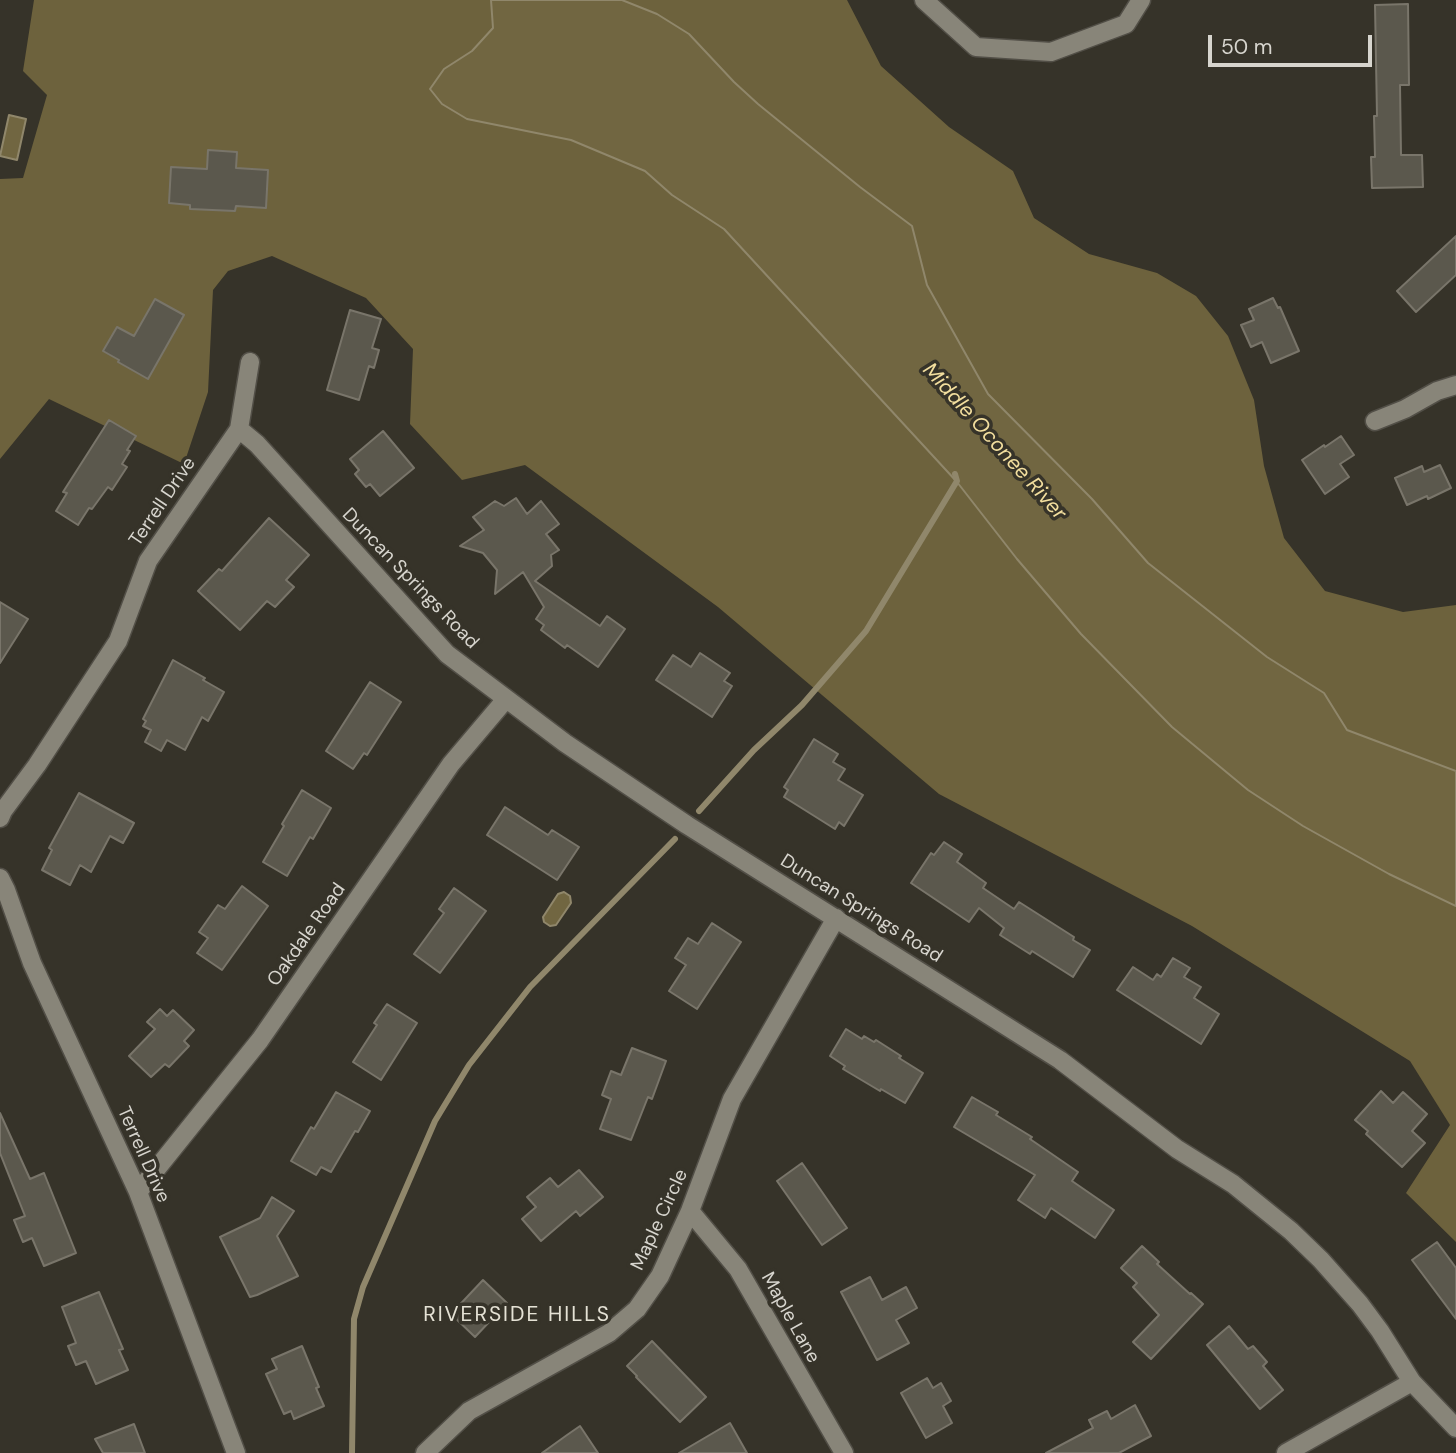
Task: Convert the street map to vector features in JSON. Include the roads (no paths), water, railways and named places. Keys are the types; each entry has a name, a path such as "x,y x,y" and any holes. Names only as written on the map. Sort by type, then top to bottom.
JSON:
{"street":[{"path":"923,0 976,47 1052,52 1126,24 1141,0"},
{"path":"239,429 250,362"},
{"path":"1375,421 1405,409 1437,391 1456,385"},
{"name":"Duncan Springs Road","path":"239,429 257,444 447,654 506,699 565,743 687,825 1060,1060 1177,1149 1242,1191 1291,1231 1321,1260 1373,1322 1412,1382 1456,1429"},
{"name":"Terrell Drive","path":"0,818 118,640 148,561 239,429"},
{"name":"Oakdale Road","path":"138,1192 260,1040 451,764 506,699"},
{"name":"Terrell Drive","path":"0,878 32,963 138,1192 236,1453"},
{"name":"Maple Circle","path":"425,1453 469,1411 609,1333 636,1309 660,1276 690,1211 732,1099 836,918"},
{"name":"Maple Lane","path":"690,1211 738,1269 844,1453"},
{"path":"1286,1453 1412,1382"}],"water":[{"name":"Middle Oconee River","path":"491,0 622,0 657,14 689,34 758,104 912,226 927,285 988,394 1092,499 1148,563 1267,657 1324,693 1347,730 1456,771 1456,906 1389,874 1303,826 1248,790 1172,727 1081,634 1017,559 957,482 724,229 672,195 645,171 571,140 467,119 442,104 430,89 444,69 472,51 493,28"},
{"path":"9,115 26,119 17,160 0,156"},
{"path":"564,892 570,896 571,903 556,925 550,926 544,922 543,917 558,894"}],"waterway":[{"path":"699,811 754,750 802,705 866,631 957,481 955,474"},
{"path":"352,1453 354,1319 363,1287 435,1121 469,1065 530,987 675,839"}],"district":[{"name":"RIVERSIDE HILLS","path":"517,1315"}]}
